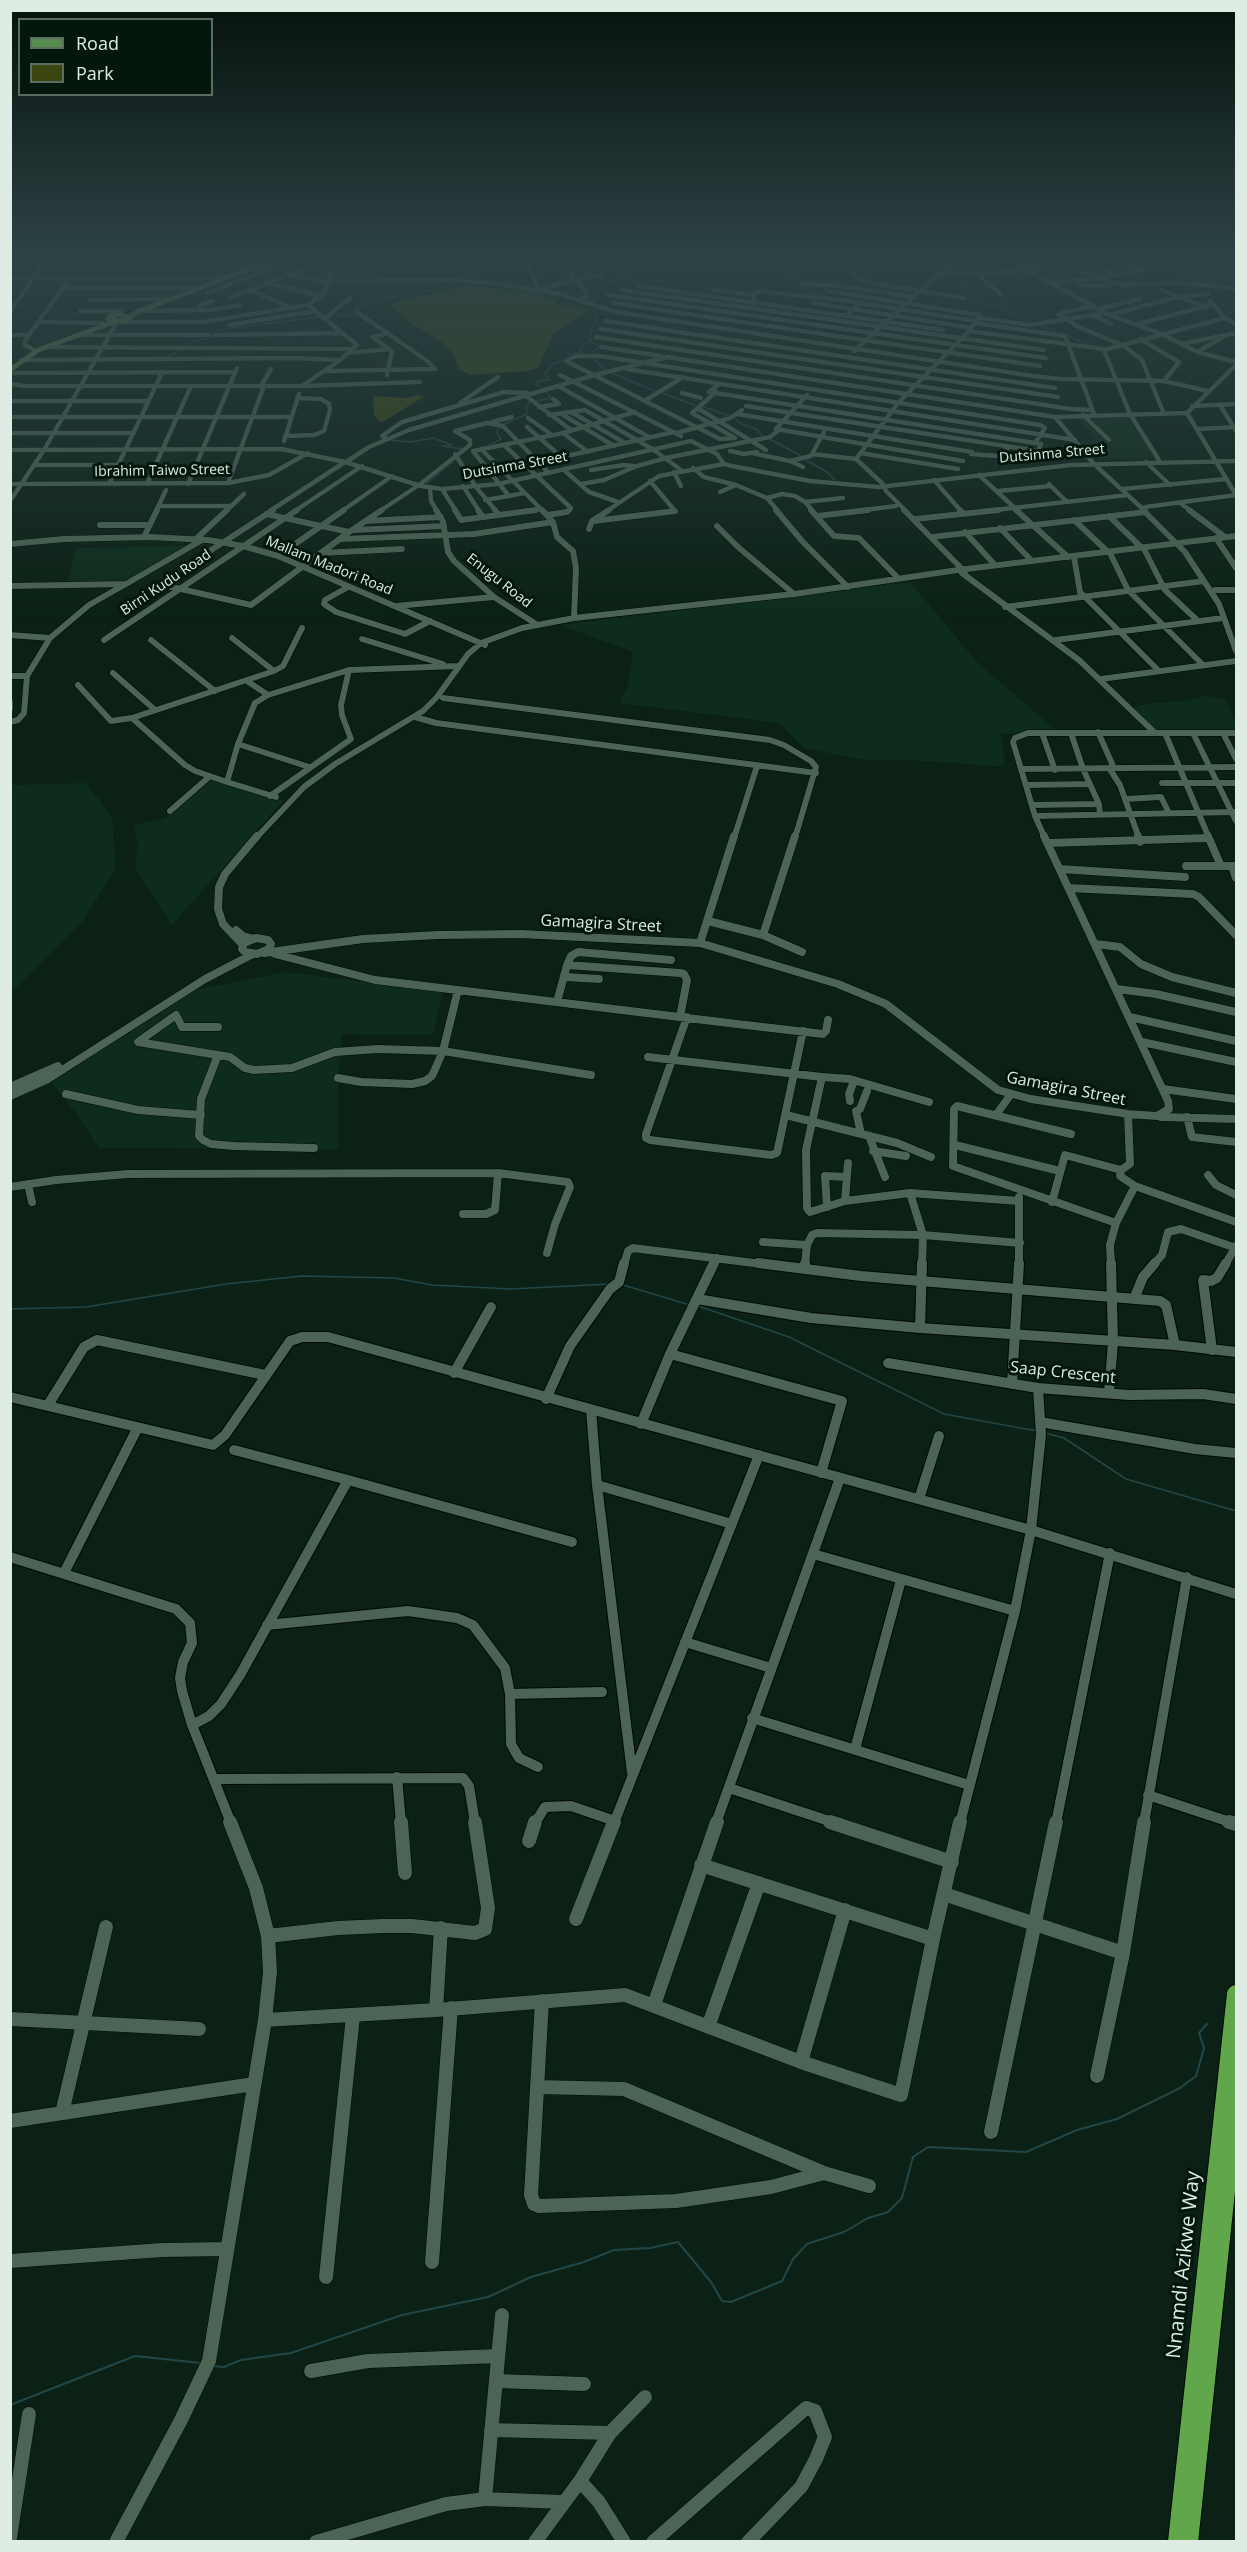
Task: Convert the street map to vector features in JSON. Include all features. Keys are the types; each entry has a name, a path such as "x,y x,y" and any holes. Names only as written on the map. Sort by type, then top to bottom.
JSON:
{"highway":[{"name":"Nnamdi Azikwe Way","path":"1189,2541 1225,2153 1236,1994"},
{"name":"Nnamdi Azikwe Way","path":"1177,2541 1225,2153 1236,2096"}],"street":[{"path":"10,509 85,379"},
{"path":"109,484 159,379"},
{"path":"188,484 231,379"},
{"path":"228,483 266,379"},
{"path":"281,449 302,386 312,379"},
{"path":"385,383 386,379"},
{"path":"464,405 461,402 495,379"},
{"path":"568,379 717,454 724,464"},
{"path":"512,417 455,431 471,441 456,456 300,567 274,590 251,605 159,584 386,438 461,415 531,398 544,391 583,379"},
{"path":"603,379 720,439 735,438 692,414 726,379"},
{"path":"678,379 717,387 762,391 1075,440"},
{"path":"747,379 1044,426 1035,443"},
{"path":"562,457 700,427 734,416 775,379"},
{"path":"804,379 1055,417 1093,412"},
{"path":"824,379 775,428 963,461"},
{"path":"812,454 820,436 854,396 872,379"},
{"path":"873,379 1093,412 1187,413"},
{"path":"856,459 884,420 921,379"},
{"path":"930,379 1058,397"},
{"path":"993,379 1055,388"},
{"path":"955,476 963,461 1031,379"},
{"path":"1057,379 1164,381 1208,391"},
{"path":"1187,413 1219,379"},
{"path":"646,400 682,380"},
{"path":"1081,380 1093,412"},
{"path":"1118,381 1130,414 1159,460"},
{"path":"1152,381 1164,414"},
{"path":"10,386 302,386 420,382"},
{"path":"147,484 191,386"},
{"path":"558,386 649,437"},
{"path":"717,387 753,399 1041,444 1038,452 747,406"},
{"path":"386,438 382,436 398,424 504,392 531,398 539,407 571,430"},
{"path":"682,393 720,421 766,450 752,453"},
{"path":"699,406 707,393"},
{"path":"286,436 322,433 327,421 329,404 321,399 297,398"},
{"path":"539,407 559,404 553,399"},
{"path":"10,401 148,401"},
{"path":"629,409 652,403"},
{"path":"1192,406 1236,404"},
{"path":"1220,405 1236,428"},
{"path":"448,408 461,415"},
{"path":"549,415 585,410 638,440 681,470"},
{"path":"571,411 625,443"},
{"path":"463,449 473,451 504,446 563,433 635,412"},
{"path":"560,413 581,428 614,446"},
{"path":"932,537 1109,516 1179,502 1236,495 1187,413"},
{"path":"1083,415 1109,440"},
{"path":"734,416 782,421 971,453 999,456 1008,448"},
{"path":"10,417 291,417"},
{"path":"1055,417 1094,462 1179,543 1215,590 1236,635"},
{"path":"528,418 552,435"},
{"path":"490,423 500,425 549,473"},
{"path":"527,427 573,468"},
{"path":"1198,429 1236,428"},
{"path":"581,484 604,480 637,466 666,458 767,438 779,430"},
{"path":"10,433 134,433"},
{"path":"563,433 588,452"},
{"name":"Dutsinma Street","path":"10,450 281,449 346,462 430,488 442,489 476,487 549,473 567,472 573,468 691,441"},
{"path":"674,464 759,445"},
{"path":"504,446 571,510 547,515"},
{"path":"481,449 547,515 553,522 557,537 569,546 576,558 574,618"},
{"path":"473,451 509,496"},
{"path":"730,451 790,461 802,467"},
{"name":"Ibrahim Taiwo Street","path":"10,484 228,483 274,473 308,453"},
{"path":"860,453 958,469"},
{"path":"790,461 812,454 856,459 963,572"},
{"path":"456,456 485,500 500,515"},
{"name":"Dutsinma Street","path":"893,484 1094,462 1216,460"},
{"name":"Dutsinma Street","path":"893,484 1094,462 1236,460"},
{"path":"1146,462 1170,485"},
{"path":"589,529 592,521 650,481 693,468 724,464 810,481 869,486 893,484"},
{"path":"34,465 118,465"},
{"name":"Birni Kudu Road","path":"104,640 362,466"},
{"path":"567,472 612,466 637,466"},
{"path":"693,468 704,477 736,485 767,498 802,541 848,586"},
{"path":"567,472 590,492 618,502"},
{"path":"674,472 681,486"},
{"path":"980,475 1071,557 1080,592 1160,671"},
{"path":"278,556 392,476"},
{"path":"915,519 1067,502 1125,491 1226,478"},
{"path":"934,480 963,513"},
{"path":"592,521 675,511 650,481"},
{"path":"869,486 893,484"},
{"path":"10,501 22,485"},
{"path":"720,492 736,485"},
{"path":"881,485 896,506 963,572 1005,607 1056,640 1101,679 1154,732"},
{"path":"998,491 1050,485 1067,502"},
{"path":"464,487 483,517"},
{"name":"Enugu Road","path":"430,488 431,501 441,517 448,552 454,561 494,597 536,624"},
{"path":"442,489 460,520 540,509"},
{"path":"144,537 166,490"},
{"path":"485,500 524,493"},
{"path":"10,722 18,720 24,713 27,676 50,638 89,605 137,579 199,539 244,494"},
{"path":"767,498 782,494 795,496 806,502 834,536 859,538 898,578"},
{"path":"806,502 843,498"},
{"path":"1179,502 1225,537"},
{"path":"159,506 231,506"},
{"path":"818,516 896,506"},
{"path":"266,514 351,531 444,526"},
{"path":"1109,516 1143,548 1165,586 1165,590 1198,621"},
{"path":"366,521 441,517"},
{"path":"1074,520 1109,552 1128,591 1203,665"},
{"path":"341,539 474,534 553,522"},
{"path":"100,525 150,525"},
{"path":"717,525 738,547 794,594"},
{"path":"1000,528 1032,561"},
{"path":"964,532 995,566"},
{"path":"828,1020 825,1033 803,1031 366,978 268,950 265,939 254,939 237,932 225,915 222,894 230,874 309,788 443,698 473,656 484,645 512,634 538,626 797,597 963,572 1236,536"},
{"name":"Mallam Madori Road","path":"10,544 64,539 144,537 199,539 243,546 278,556 484,645"},
{"path":"1216,538 1236,568"},
{"path":"1179,543 1218,604 1236,647"},
{"path":"321,553 402,549"},
{"path":"253,954 245,952 223,924 218,909 219,887 225,874 275,815 304,787 335,764 417,717 437,697 458,666 484,645 536,624 574,618 794,594 898,578 963,572 1071,557"},
{"path":"1005,607 1204,581"},
{"path":"10,586 126,584"},
{"path":"348,587 325,600 324,604 336,612 405,634 430,621"},
{"path":"1215,590 1236,590"},
{"path":"394,606 494,597"},
{"path":"1056,640 1223,618"},
{"path":"78,685 111,721 132,718 274,671 283,666 302,628"},
{"path":"10,635 50,638"},
{"path":"232,638 274,671"},
{"path":"151,639 214,691"},
{"path":"362,639 448,665"},
{"path":"1101,679 1236,661"},
{"path":"227,782 250,709 268,695 349,670 458,666"},
{"path":"132,718 185,765 209,777 273,796 309,767 351,739 342,715 349,670"},
{"path":"113,673 154,709"},
{"path":"10,676 27,676"},
{"path":"247,681 268,695"},
{"path":"443,698 770,740 802,755 816,767 816,773 763,935"},
{"path":"10,702 10,709"},
{"path":"417,717 436,723 816,773"},
{"path":"1098,732 1140,842"},
{"path":"1152,1116 1162,1114 1169,1109 1163,1089 1035,816 1013,742 1016,738 1028,733 1236,733"},
{"path":"1042,733 1056,770"},
{"path":"1071,733 1083,769 1099,804 1100,814"},
{"path":"1165,733 1196,812 1221,866"},
{"path":"1193,733 1236,820"},
{"path":"1223,733 1236,759"},
{"path":"238,744 309,767"},
{"path":"700,943 757,766"},
{"path":"1021,770 1236,767"},
{"path":"170,811 209,777"},
{"path":"1162,783 1236,783"},
{"path":"1026,785 1090,784"},
{"path":"1125,799 1161,797 1168,813"},
{"path":"1032,805 1099,804"},
{"path":"1035,816 1234,812"},
{"path":"1048,843 1140,842 1208,838"},
{"path":"1186,866 1234,866 1236,878"},
{"path":"1060,869 1185,877"},
{"path":"1069,888 1193,894 1199,897 1236,935"},
{"path":"708,921 763,935 802,952"},
{"name":"Gamagira Street","path":"253,954 268,950 363,939 521,934 700,943 838,984 886,1004 994,1088 1011,1094 1128,1114 1236,1119"},
{"path":"10,1087 60,1065 254,939"},
{"path":"1096,944 1120,947 1141,964 1172,977 1236,993"},
{"path":"314,946 318,961 326,967"},
{"path":"557,1002 567,965 571,956 578,952 671,960"},
{"path":"10,1096 48,1079 205,979 253,954"},
{"path":"567,965 684,974 687,980 683,1017 672,1060 646,1134 650,1140 771,1155 779,1150 803,1031"},
{"path":"565,977 599,979"},
{"path":"1117,989 1156,994 1236,1012"},
{"path":"338,1078 361,1082 412,1084 425,1081 432,1076 443,1051 458,990"},
{"path":"218,1027 182,1027 176,1015 138,1042 230,1057 245,1068 264,1070 292,1068 326,1054 344,1051 443,1051 591,1075"},
{"path":"1130,1017 1236,1041"},
{"path":"1142,1042 1236,1062"},
{"path":"218,1056 201,1099 199,1136 211,1144 314,1148"},
{"path":"648,1057 795,1075 834,1077 929,1102"},
{"path":"822,1077 806,1150 807,1208 810,1212 845,1201 910,1192 1018,1202"},
{"path":"850,1101 849,1094 854,1081"},
{"path":"1163,1089 1236,1099"},
{"path":"867,1091 860,1109 856,1111 885,1177"},
{"path":"66,1094 138,1110 201,1114"},
{"path":"996,1115 1011,1094"},
{"path":"1071,1134 959,1106 955,1107 953,1166 1116,1223"},
{"path":"1128,1114 1130,1164 1121,1170 1119,1176 1135,1186 1236,1222"},
{"path":"786,1115 897,1143 931,1157"},
{"path":"1187,1117 1192,1137 1236,1142"},
{"path":"955,1145 1060,1171"},
{"path":"873,1151 906,1156"},
{"path":"1052,1202 1065,1155 1121,1170"},
{"path":"845,1201 848,1163"},
{"path":"463,1214 486,1214 495,1210 498,1173"},
{"path":"10,1187 56,1179 128,1174 498,1173 568,1182 570,1187 555,1224 547,1253"},
{"path":"1208,1175 1216,1185 1236,1195"},
{"path":"827,1207 825,1176 847,1177"},
{"path":"28,1184 32,1202"},
{"path":"1109,1393 1113,1342 1110,1245 1116,1223 1135,1186"},
{"path":"1012,1383 1020,1243 1019,1189"},
{"path":"910,1192 924,1235 920,1328"},
{"path":"1134,1299 1143,1277 1162,1255 1168,1232 1181,1229 1236,1247 1217,1278 1211,1281 1203,1280 1212,1350"},
{"path":"804,1269 807,1245 812,1235 817,1233 924,1235 1020,1243"},
{"path":"763,1242 807,1245"},
{"path":"546,1399 570,1347 610,1289 619,1282 630,1248 804,1269 1165,1302 1175,1345"},
{"path":"641,1424 670,1354 717,1258"},
{"path":"696,1302 810,1318 920,1328 1175,1345 1236,1352"},
{"path":"454,1373 491,1307"},
{"path":"10,1397 137,1429 213,1445 225,1435 283,1348 290,1341 316,1335 1031,1530 1236,1594"},
{"path":"48,1405 84,1347 97,1340 265,1375"},
{"path":"670,1354 842,1401 821,1473"},
{"name":"Saap Crescent","path":"888,1363 1038,1388 1109,1393 1203,1394 1236,1399"},
{"path":"265,2020 353,2016 625,1995 801,2062 901,2095 933,1939 969,1785 1015,1611 1031,1530 1041,1428 1038,1388"},
{"path":"591,1410 597,1485 633,1776"},
{"path":"1041,1428 1236,1453"},
{"path":"64,1573 137,1429"},
{"path":"919,1499 939,1436"},
{"path":"234,1450 572,1542"},
{"path":"576,1919 759,1455"},
{"path":"654,2005 752,1718 840,1479"},
{"path":"192,1725 209,1716 221,1704 240,1676 348,1480"},
{"path":"597,1485 732,1524"},
{"path":"991,2132 1110,1553"},
{"path":"813,1554 1015,1611"},
{"path":"10,1557 176,1609 190,1623 192,1643 183,1662 180,1678 192,1725 256,1888 268,1936 270,1972 265,2020 209,2361 181,2420 116,2541"},
{"path":"1097,2076 1124,1953 1148,1795 1186,1577"},
{"path":"855,1749 902,1580"},
{"path":"267,1625 408,1611 457,1618 473,1625 505,1668 510,1694 511,1744 519,1758 538,1767"},
{"path":"685,1642 771,1668"},
{"path":"510,1694 602,1692"},
{"path":"752,1718 969,1785"},
{"path":"397,1777 405,1873"},
{"path":"215,1779 458,1777 466,1780 469,1786 488,1908 488,1923 485,1929 475,1933 412,1926 338,1928 268,1936"},
{"path":"729,1788 952,1862"},
{"path":"1148,1795 1236,1824"},
{"path":"529,1841 536,1819 545,1808 572,1806 615,1821"},
{"path":"701,1865 933,1939"},
{"path":"708,2027 759,1883"},
{"path":"944,1894 1124,1953"},
{"path":"801,2062 845,1910"},
{"path":"62,2113 106,1927"},
{"path":"436,2010 441,1928"},
{"path":"542,2001 531,2195 534,2204 539,2206 676,2201 771,2187 824,2174"},
{"path":"432,2262 451,2007"},
{"path":"326,2277 353,2016"},
{"path":"10,2019 199,2029"},
{"path":"10,2121 254,2084"},
{"path":"537,2087 624,2089 824,2174 869,2186"},
{"path":"10,2261 162,2250 227,2249"},
{"path":"485,2499 502,2315"},
{"path":"311,2370 368,2361 498,2356"},
{"path":"496,2381 584,2384"},
{"path":"535,2541 580,2481 610,2433 645,2397"},
{"path":"653,2541 806,2408 815,2411 825,2438 816,2459 801,2487 748,2541"},
{"path":"11,2535 29,2414"},
{"path":"491,2430 610,2433"},
{"path":"580,2481 599,2502 624,2541"},
{"path":"316,2541 446,2504 485,2499 563,2502"}],"shaded area":[{"path":"1126,415 1143,436 1154,458 1097,459 1081,442 1097,441 1076,416"},
{"path":"189,546 136,578 120,583 68,582 76,548"},
{"path":"910,582 977,662 1057,731 1001,734 1005,767 912,760 865,760 804,748 779,723 619,703 628,685 633,652 560,625"},
{"path":"1206,695 1212,698 1225,698 1236,724 1235,730 1155,731 1133,707 1184,701"},
{"path":"209,779 283,801 172,925 135,868 138,846 134,825 166,818"},
{"path":"86,783 112,817 116,868 83,921 11,993 11,785"},
{"path":"286,972 443,992 433,1035 342,1034 338,1078 338,1149 99,1148 76,1113 51,1082 190,991"}],"green space":[{"path":"417,395 425,396 381,423 374,415 373,396 407,398"}],"waterway":[{"path":"535,401 552,398 536,384 538,381 548,379"},
{"path":"626,379 657,392"},
{"path":"662,393 697,406"},
{"path":"502,425 527,414 526,407 530,402"},
{"path":"701,406 733,417 741,424 756,429 763,436"},
{"path":"488,446 501,439 497,433 498,427"},
{"path":"390,440 411,442 433,438 452,445 442,446 463,449"},
{"path":"770,439 803,457"},
{"path":"425,485 456,459"},
{"path":"806,460 827,472 836,481"},
{"path":"10,1309 86,1307 226,1284 302,1276 394,1278 432,1285 510,1289 609,1284"},
{"path":"623,1285 690,1305"},
{"path":"698,1306 789,1337 944,1414 1037,1431"},
{"path":"1045,1433 1064,1438 1126,1479 1236,1511"},
{"path":"214,2366 224,2367 241,2360 291,2353 402,2315 488,2297 531,2277 584,2262 614,2250 650,2248 678,2242 711,2282 722,2301 731,2302 782,2281 793,2259 807,2244 844,2232 868,2218 888,2212 902,2198 913,2157 928,2147 1026,2152 1077,2130 1117,2119 1180,2088 1196,2076 1204,2048 1199,2033 1207,2024"},
{"path":"10,2405 135,2356 201,2363"}]}
